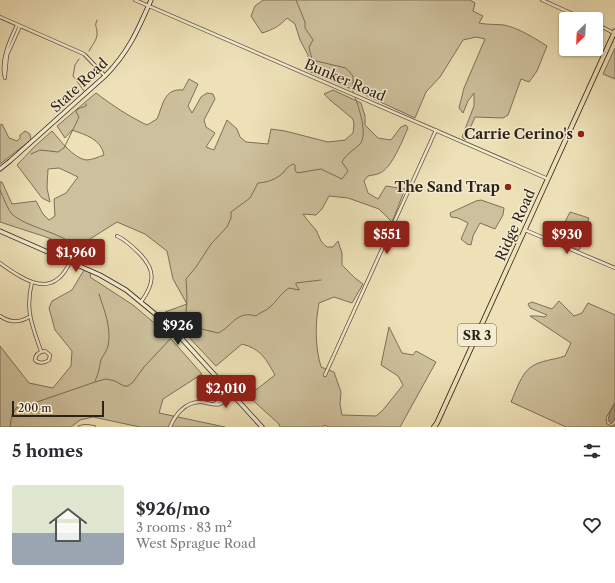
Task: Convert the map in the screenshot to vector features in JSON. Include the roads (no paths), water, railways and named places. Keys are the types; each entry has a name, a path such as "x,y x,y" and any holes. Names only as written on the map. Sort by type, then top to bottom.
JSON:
{"main road":[{"name":"Ridge Road","path":"434,427 615,32"}],"street":[{"name":"Bunker Road","path":"135,0 548,179"},
{"name":"State Road","path":"0,169 10,162 118,63 136,34 151,0"},
{"path":"542,0 569,12"},
{"path":"0,17 84,54 105,76"},
{"path":"19,25 7,55 5,78 2,68 5,56 19,25"},
{"path":"603,27 615,32"},
{"path":"325,375 436,130"},
{"path":"525,230 615,268"},
{"path":"0,231 100,275 126,290 171,327 262,427"},
{"path":"117,236 126,240 148,263 151,270 150,289 140,302"},
{"path":"0,263 32,282 47,284 58,280 70,262"},
{"path":"32,282 29,296 30,317 41,351"},
{"path":"0,316 10,321 21,321 30,317"},
{"path":"41,351 48,352 50,357 47,361 40,363 35,360 35,356 41,351"},
{"path":"170,427 174,418 184,408 199,402 220,404 232,394"},
{"path":"80,427 94,427"}],"waterway":[{"path":"296,0 305,22 305,28 313,40 309,47 312,60 346,68 353,76 353,92"},
{"path":"89,51 97,37 97,20"},
{"path":"79,59 75,65 73,76 84,91"},
{"path":"180,328 183,324 186,312 186,279 211,244 227,227 231,218 231,212 250,198 258,183 274,179 293,164 295,165 295,170 297,173 321,169 342,179 348,171 342,162 348,154 360,144 363,134 362,121 355,97"},
{"path":"31,154 40,150 58,152 64,148 79,117 76,112 79,108 86,106 86,104"},
{"path":"0,190 7,207 13,215 30,225 70,242 78,248 83,255"},
{"path":"185,322 197,328 218,333 239,317 244,315 256,316 267,310 289,288 299,290 296,283 321,280"},
{"path":"95,381 109,339 107,319 99,294"},
{"path":"10,427 12,414 17,407 37,402 106,379 115,381 124,386 128,386 172,337"}],"place":[{"name":"Carrie Cerino's","path":"581,134"},
{"name":"The Sand Trap","path":"508,187"}]}
